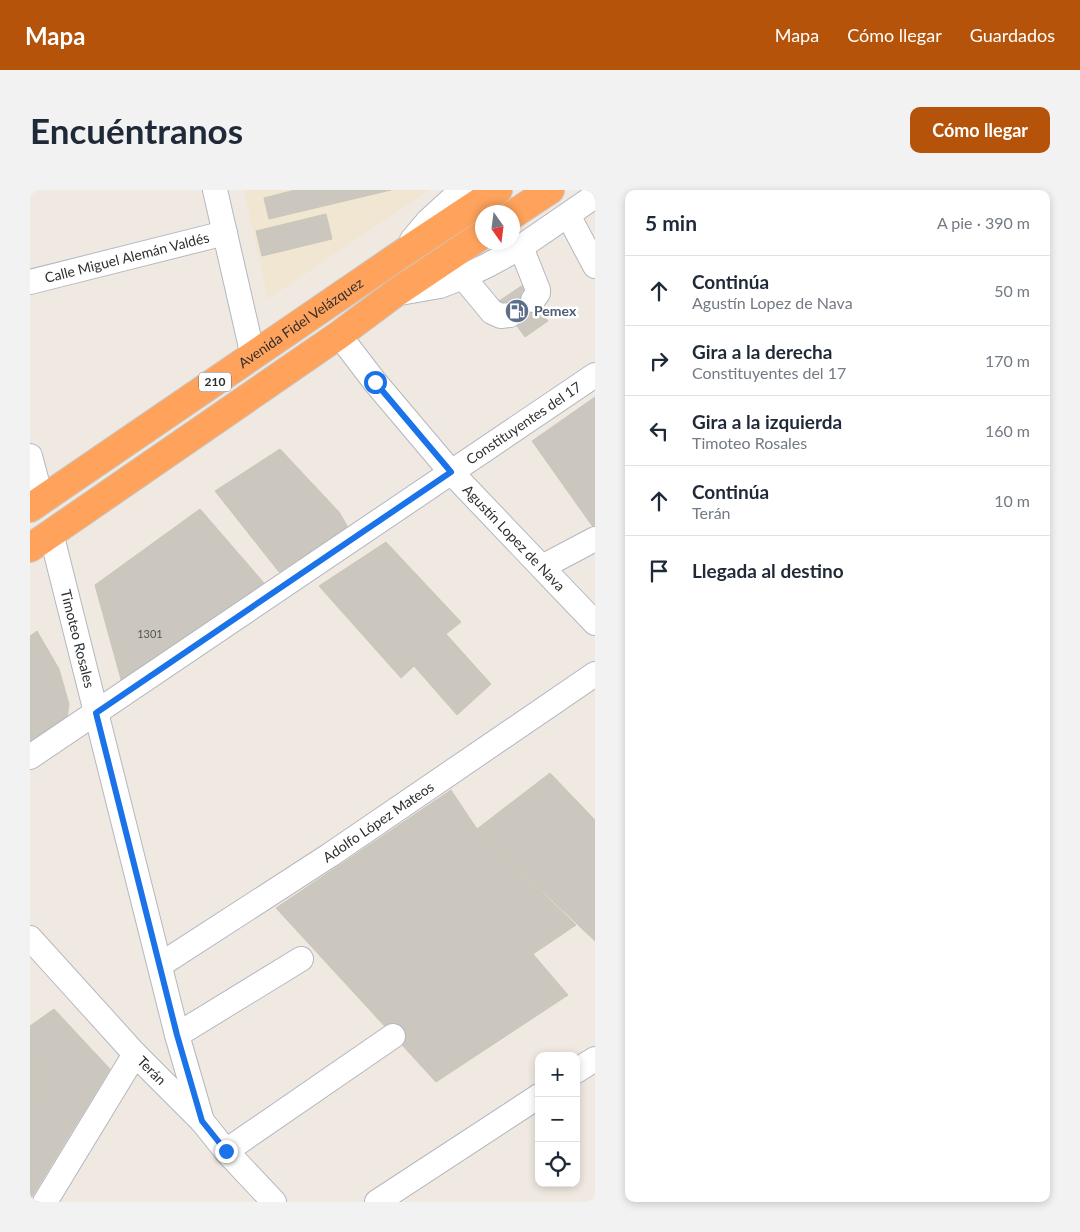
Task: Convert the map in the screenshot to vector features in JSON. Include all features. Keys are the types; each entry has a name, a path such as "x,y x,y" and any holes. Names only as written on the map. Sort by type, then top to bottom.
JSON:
{"highway":[{"name":"Avenida Fidel Velázquez","path":"36,505 400,255 498,190"},
{"path":"520,210 550,190"},
{"name":"210","path":"40,540 475,240"}],"street":[{"path":"215,190 252,356"},
{"path":"400,255 428,221 462,190"},
{"path":"394,294 440,286 463,277 521,248 595,196"},
{"path":"568,215 595,266"},
{"name":"Calle Miguel Alemán Valdés","path":"30,282 225,233"},
{"path":"521,248 538,290 533,300"},
{"path":"463,277 492,312 501,316 510,315"},
{"name":"Agustín Lopez de Nava","path":"339,335 375,382 451,472 595,622"},
{"name":"Constituyentes del 17","path":"30,758 595,375"},
{"path":"30,456 36,505"},
{"name":"Timoteo Rosales","path":"40,540 96,713 177,1035 202,1121"},
{"path":"542,567 593,544"},
{"name":"Adolfo López Mateos","path":"160,965 330,855 595,674"},
{"name":"Terán","path":"30,938 135,1054 202,1121 264,1198"},
{"path":"177,1035 301,959"},
{"path":"226,1151 393,1036"},
{"path":"45,1202 135,1054"},
{"path":"580,1068 595,1058"},
{"path":"377,1202 537,1097"}],"shaded area":[{"path":"244,190 429,190 268,299"}],"building":[{"path":"295,190 391,190 269,219 264,198"},
{"path":"326,214 332,239 262,256 256,231"},
{"path":"523,285 548,321 525,337 499,301"},
{"path":"595,397 595,526 593,527 532,441"},
{"path":"280,449 339,512 349,529 279,572 215,491"},
{"path":"200,509 264,583 122,683 95,585"},
{"path":"386,542 461,622 446,634 491,684 457,715 414,666 401,678 319,586"},
{"path":"37,631 59,669 69,704 67,718 30,742 30,636"},
{"path":"550,773 595,820 595,941 477,829"},
{"path":"451,790 477,829 576,925 533,954 568,995 436,1082 276,908"},
{"path":"54,1009 110,1069 30,1200 30,1103 50,1070 30,1058 30,1026"},
{"path":"30,1058 50,1070 30,1103"}],"place":[{"name":"Pemex","path":"517,311"}],"route":[{"path":"226,1151 202,1121 177,1035 96,713 451,472 375,382"}]}
